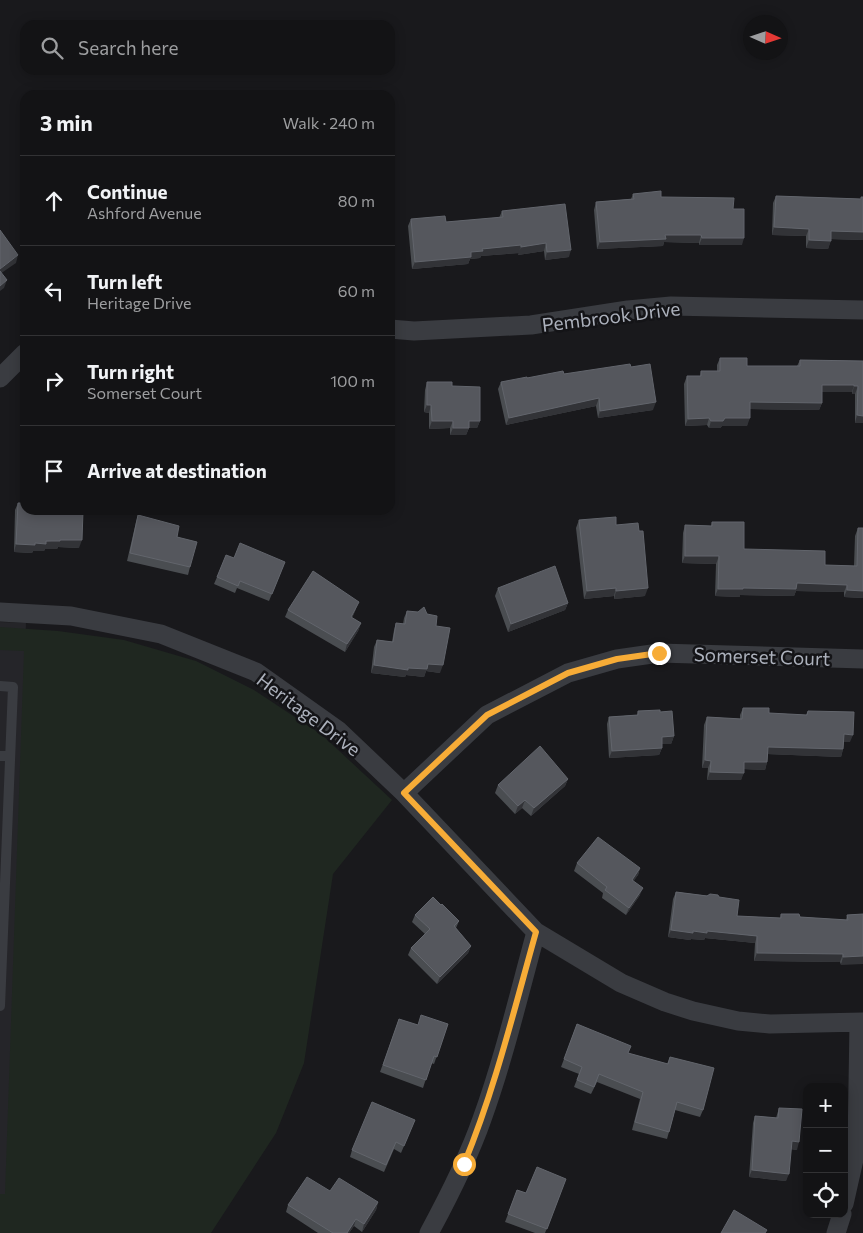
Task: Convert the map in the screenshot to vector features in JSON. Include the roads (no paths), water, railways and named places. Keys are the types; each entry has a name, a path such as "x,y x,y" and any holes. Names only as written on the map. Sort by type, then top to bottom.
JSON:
{"street":[{"name":"Pembrook Drive","path":"395,329 414,331 531,326 628,310 671,306 863,310"},
{"path":"0,378 20,358"},
{"name":"Heritage Drive","path":"0,612 71,616 161,634 256,672 339,732 404,793 536,932 621,983 665,1002 738,1021 770,1024 861,1022"},
{"name":"Somerset Court","path":"404,793 487,715 568,673 617,659 659,653 863,659"},
{"path":"429,1233 446,1202 482,1120 536,932"},
{"path":"848,1186 857,1146 861,1022"},
{"path":"836,1233 841,1218"}],"lane":[{"path":"0,686 13,687 5,756 0,1006"}]}
